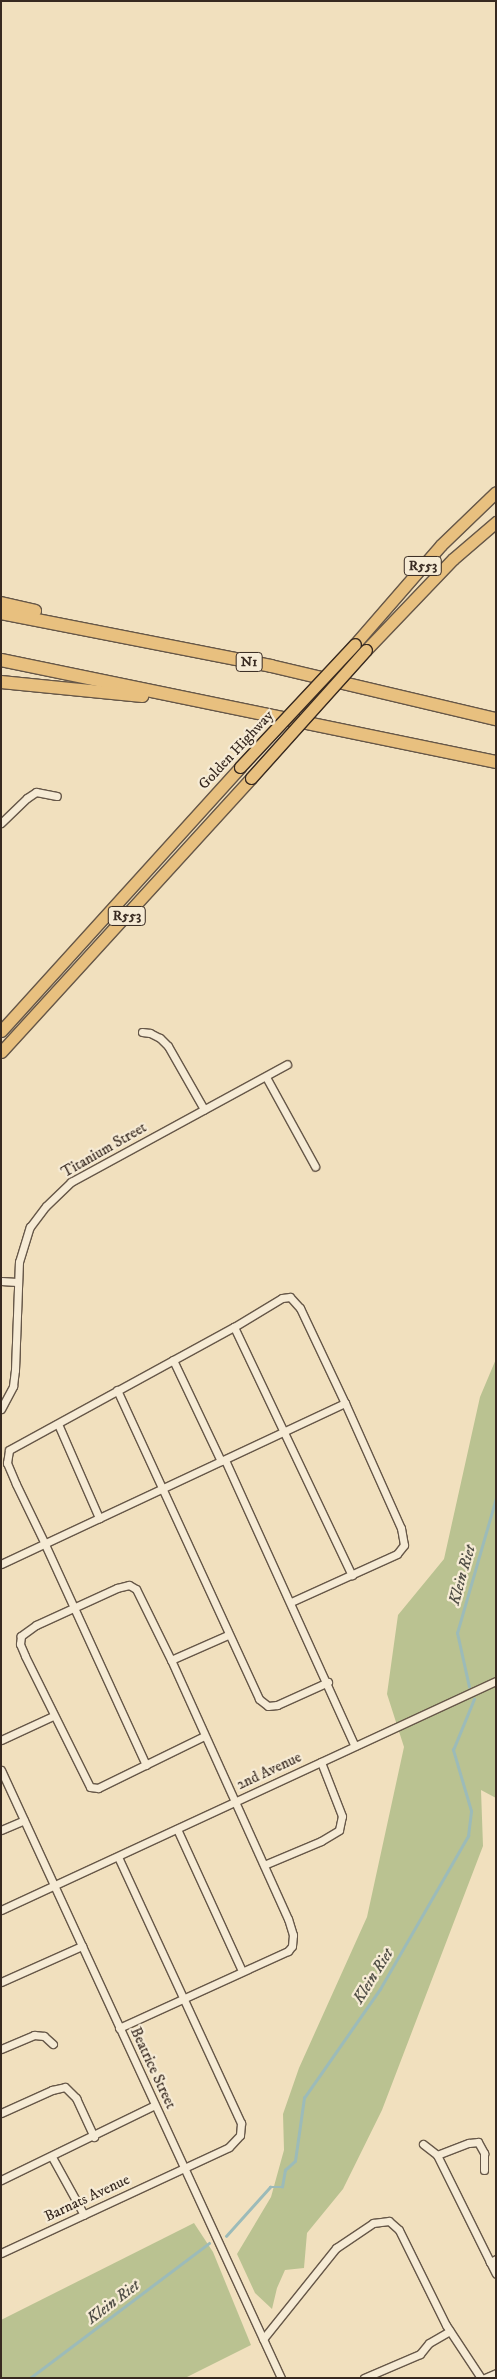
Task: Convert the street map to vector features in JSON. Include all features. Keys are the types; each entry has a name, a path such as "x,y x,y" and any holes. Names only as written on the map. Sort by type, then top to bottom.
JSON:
{"highway":[{"path":"1,603 209,655"},
{"name":"N1","path":"1,612 271,666 496,719"},
{"path":"1,660 214,702 496,762"},
{"path":"1,682 214,702"}],"main road":[{"name":"Golden Highway","path":"1,1031 240,767 355,644 441,545 496,492"},
{"name":"Golden Highway","path":"1,1052 366,650 453,559 496,522"}],"street":[{"path":"1,823 36,792 57,796"},
{"path":"142,1032 150,1032 168,1046 204,1109"},
{"name":"Titanium Street","path":"1,1409 13,1386 15,1370 19,1262 30,1226 46,1206 71,1182 287,1064"},
{"path":"266,1077 315,1166"},
{"path":"1,1281 17,1282"},
{"path":"146,1765 46,1544 9,1468 7,1454 12,1447 58,1424 234,1327 282,1298 290,1297 294,1300 345,1403 404,1537 404,1545 397,1554 292,1602"},
{"path":"234,1327 352,1575"},
{"path":"173,1360 292,1602 355,1746"},
{"path":"117,1390 161,1490 255,1692 264,1704 278,1705 328,1682"},
{"path":"1,1564 345,1403"},
{"path":"58,1424 100,1518"},
{"path":"120,2028 288,1951 292,1946 294,1935 264,1865 139,1593 132,1586 118,1588 26,1630 19,1640 53,1716 90,1787 98,1788 204,1736"},
{"path":"171,1660 228,1635"},
{"name":"2nd Avenue","path":"1,1910 496,1681"},
{"path":"1,1740 53,1716"},
{"path":"264,1865 321,1841 340,1830 342,1816 321,1762"},
{"name":"Beatrice Street","path":"1,1770 281,2378"},
{"path":"1,1830 24,1820"},
{"path":"178,1829 242,1971"},
{"path":"118,1857 184,1998"},
{"path":"1,1982 82,1946"},
{"name":"Barnats Avenue","path":"1,2253 229,2147 237,2140 241,2128 184,1998"},
{"path":"1,2049 34,2035 44,2036 53,2044"},
{"path":"1,2113 52,2090 65,2087 76,2098 94,2137"},
{"path":"1,2180 94,2137 155,2105"},
{"path":"437,2155 468,2143 478,2142 484,2153 484,2170"},
{"path":"423,2144 437,2155 493,2261 496,2274"},
{"path":"52,2157 84,2215"},
{"path":"263,2339 336,2248 373,2223 389,2221 399,2230 450,2331 483,2378 496,2373"},
{"path":"364,2378 420,2354 429,2343 450,2331"}],"green space":[{"path":"496,1359 496,1798 481,1790 483,1846 382,2110 343,2189 307,2233 304,2268 285,2270 277,2288 272,2309 255,2293 237,2254 271,2197 284,2150 283,2114 299,2068 367,1917 404,1747 387,1694 398,1615 444,1559 480,1397"},
{"path":"194,2223 213,2252 251,2345 185,2378 1,2378 1,2320"}],"waterway":[{"name":"Klein Riet","path":"469,1687 457,1633 496,1498"},
{"name":"Klein Riet","path":"226,2236 270,2187 282,2187 285,2170 295,2161 304,2098 380,1989 468,1836 471,1811 453,1750 474,1699"},
{"name":"Klein Riet","path":"30,2378 209,2243"}]}
